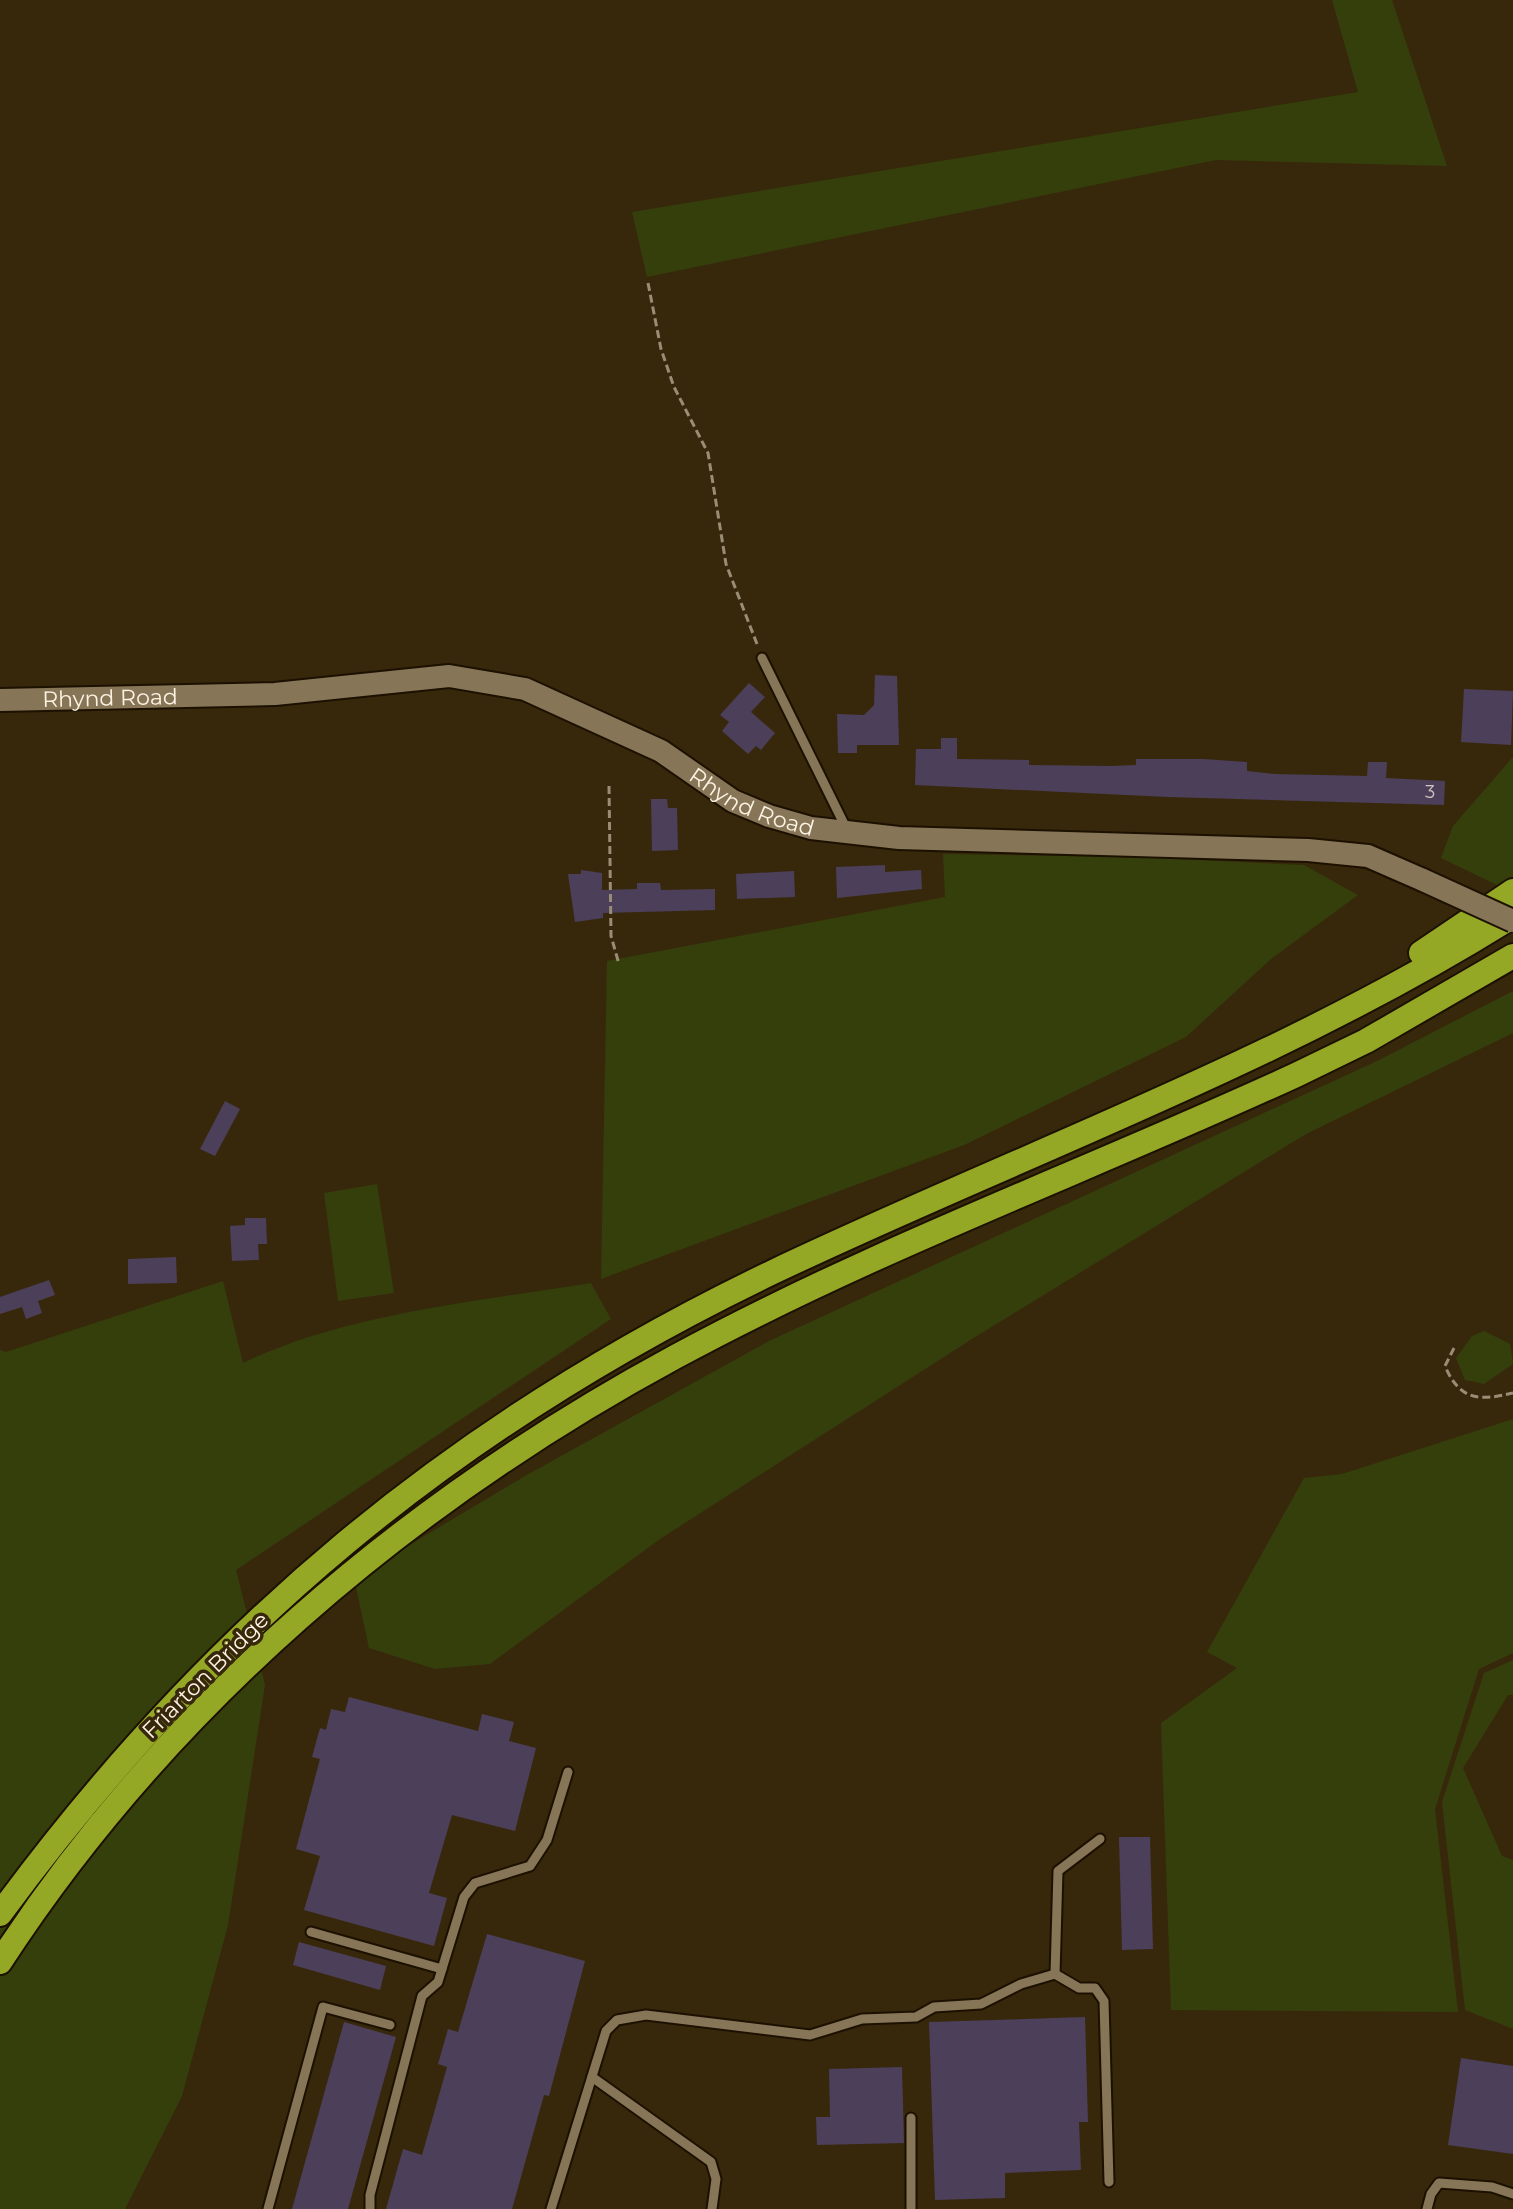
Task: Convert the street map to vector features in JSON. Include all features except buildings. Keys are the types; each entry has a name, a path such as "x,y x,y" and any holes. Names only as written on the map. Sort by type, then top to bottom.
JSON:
{"highway":[{"path":"1279,1046 1513,891"},
{"path":"1279,1046 1396,986 1513,918"},
{"name":"Friarton Bridge","path":"0,1962 112,1813 214,1699 270,1644 386,1544 491,1468 585,1408 756,1316 1296,1075 1379,1034 1513,956"},
{"name":"Friarton Bridge","path":"0,1914 107,1775 240,1634 371,1520 474,1445 657,1332 772,1273 1279,1046"}],"street":[{"name":"Rhynd Road","path":"0,700 261,695 449,676 525,689 661,751 733,801 769,816 849,835 1308,850 1368,856 1513,918"}],"lane":[{"path":"762,658 849,835"},
{"path":"370,2209 370,2195 422,1996 438,1982 464,1897 475,1883 530,1866 547,1840 568,1772"},
{"path":"1055,1974 1058,1871 1100,1839"},
{"path":"311,1932 442,1969"},
{"path":"551,2209 606,2031 617,2020 646,2015 810,2035 862,2019 916,2017 934,2007 981,2004 1021,1984 1055,1974 1079,1988 1095,1988 1104,2001 1109,2182"},
{"path":"268,2209 323,2007 390,2025"},
{"path":"592,2077 711,2162 716,2179 712,2209"},
{"path":"911,2118 911,2209"},
{"path":"1427,2209 1431,2194 1439,2183 1480,2185 1513,2194"}],"path":[{"path":"648,283 669,374 708,453 726,564 762,658"},
{"path":"609,786 611,936 619,964"},
{"path":"1454,1348 1445,1366 1451,1381 1465,1393 1485,1400 1513,1393"}],"green space":[{"path":"1332,0 1392,0 1447,166 1216,160 647,277 632,212 1358,92"},
{"path":"1513,757 1513,880 1503,888 1441,858 1453,826"},
{"path":"943,854 1134,857 1304,865 1358,895 1271,959 1186,1037 964,1145 601,1279 607,961 945,897"},
{"path":"1513,991 1513,1033 1306,1134 972,1339 660,1539 490,1664 435,1669 369,1648 354,1578 525,1476 769,1341 1377,1061"},
{"path":"377,1184 394,1293 338,1301 324,1193"},
{"path":"223,1281 243,1363 282,1346 368,1321 459,1303 591,1283 611,1319 236,1570 265,1685 228,1925 182,2096 125,2209 0,2209 0,1350 6,1352"},
{"path":"1484,1331 1510,1344 1513,1364 1484,1384 1465,1380 1456,1358 1472,1336"},
{"path":"1513,1419 1513,1653 1479,1669 1435,1809 1458,2012 1171,2010 1161,1723 1237,1668 1207,1652 1304,1478 1342,1474"},
{"path":"1513,1660 1513,1695 1508,1695 1463,1768 1502,1856 1513,1860 1513,2029 1465,2010 1442,1802 1484,1673"}]}
